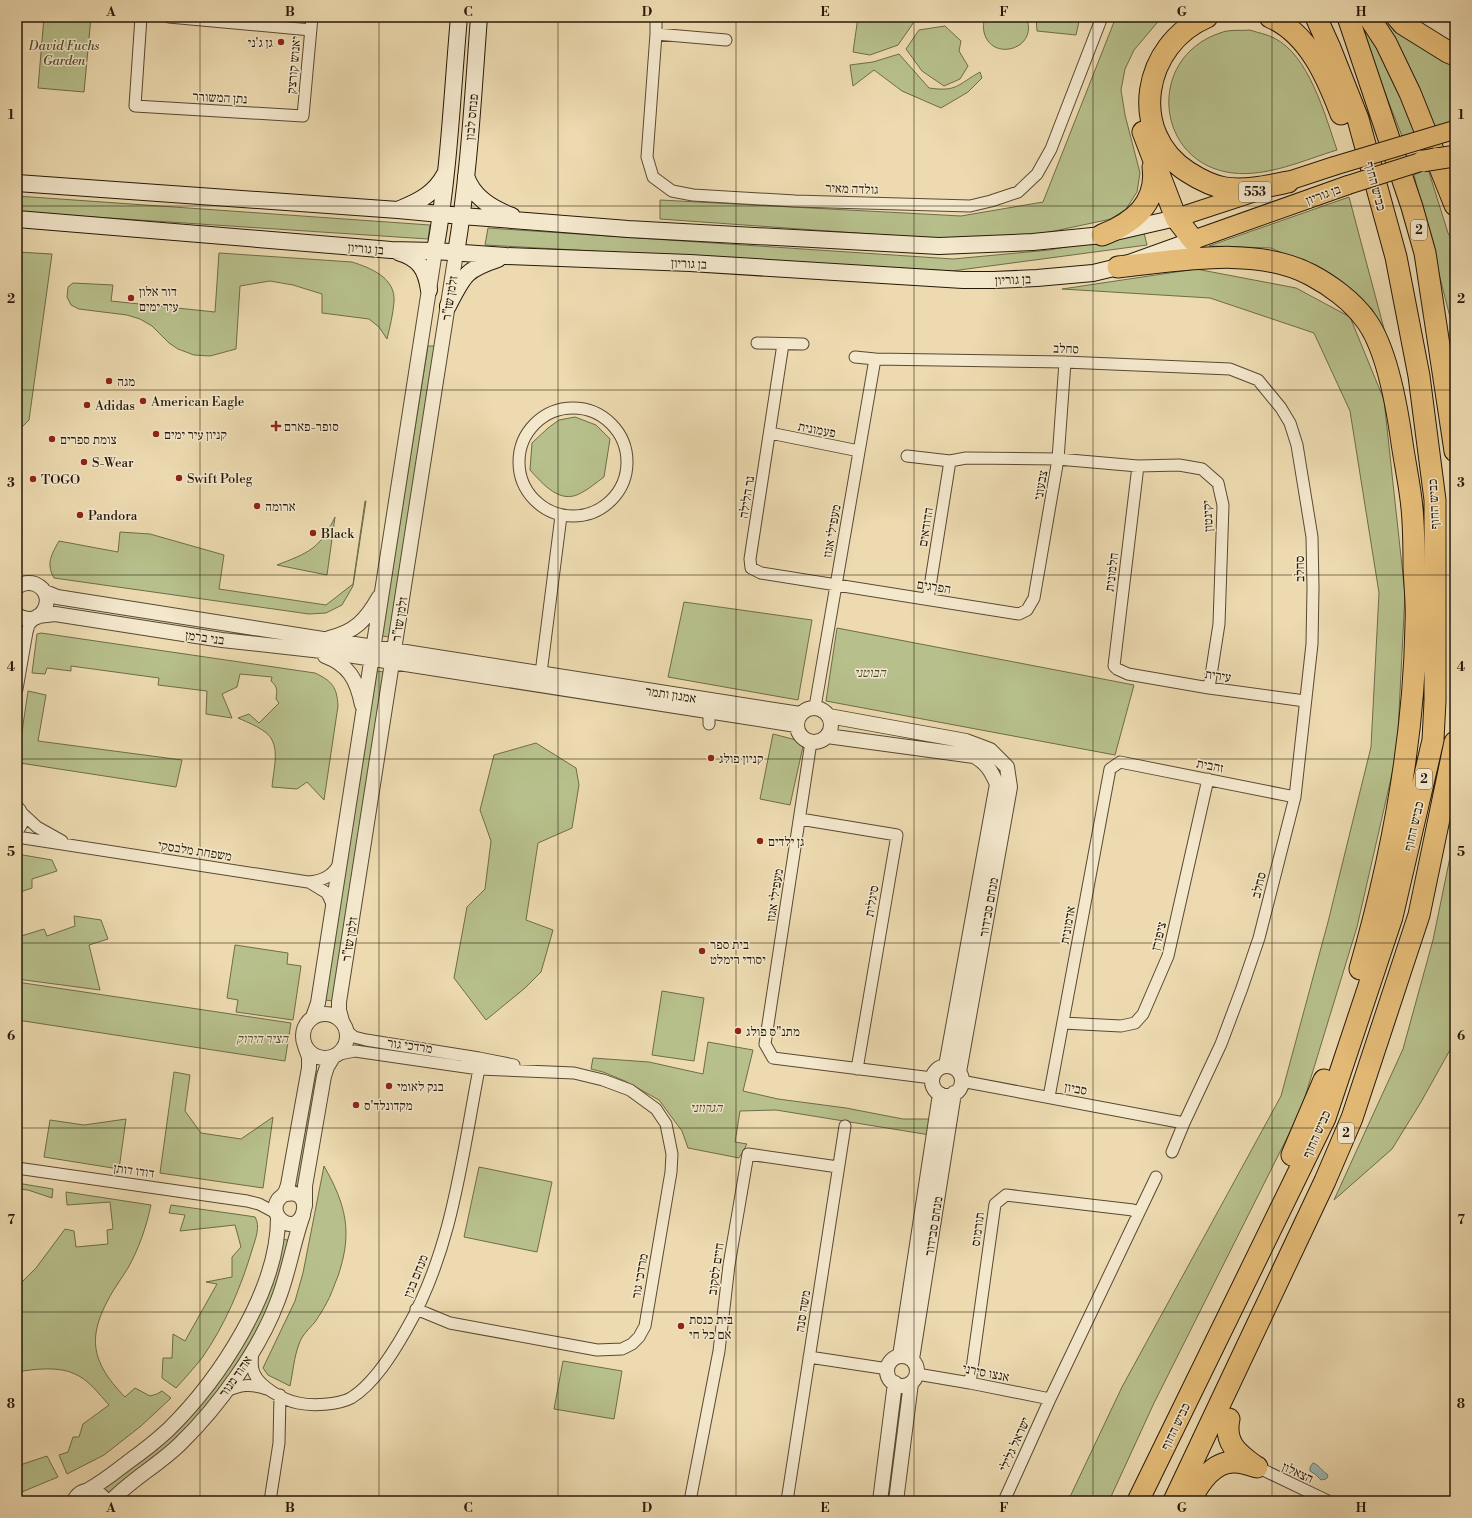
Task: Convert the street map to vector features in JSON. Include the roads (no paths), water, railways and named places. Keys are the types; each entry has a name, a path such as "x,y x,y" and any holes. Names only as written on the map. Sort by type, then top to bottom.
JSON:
{"highway":[{"path":"1102,235 1115,230 1126,223 1142,209 1151,195 1154,186 1154,175 1150,153 1140,118 1139,89 1142,73 1148,59 1161,38 1182,17"},
{"path":"1207,17 1191,25 1169,45 1153,76 1150,90 1151,117 1160,143 1178,165 1197,178 1224,188 1236,189 1260,187 1288,182"},
{"path":"1270,17 1285,26 1304,42 1323,73 1337,102 1363,174 1396,257"},
{"name":"כביש החוף","path":"1138,1501 1325,1118 1392,917 1433,740 1435,701 1435,500 1419,376 1396,257 1358,119 1316,17"},
{"name":"כביש החוף","path":"1348,17 1412,207 1425,253 1455,451"},
{"path":"1369,17 1386,43 1410,94 1455,205"},
{"path":"1397,17 1403,24 1455,55"},
{"path":"1150,153 1176,218 1193,240"},
{"path":"1423,161 1455,156"},
{"path":"1118,267 1217,258 1244,259 1276,263 1292,267 1311,275 1357,308 1367,320 1377,340 1388,373 1398,414 1412,510 1416,623 1413,692 1396,824 1377,912 1352,998 1322,1085 1293,1153 1220,1309 1125,1501"},
{"name":"כביש החוף","path":"1186,1499 1352,1118 1419,915 1455,742"},
{"path":"1186,1499 1228,1419 1274,1320 1325,1181"},
{"path":"1228,1419 1227,1431 1229,1441 1238,1454 1257,1467"},
{"path":"1186,1499 1217,1466 1228,1462 1237,1462 1257,1467"}],"main road":[{"name":"פנחס לבון","path":"442,214 459,17"},
{"name":"פנחס לבון","path":"462,216 479,17"},
{"name":"553","path":"1176,218 1334,166 1454,129"},
{"name":"553","path":"1423,161 1455,151"},
{"name":"בן גוריון","path":"17,219 391,250 435,251 506,256 690,262 963,280 1037,278 1093,273 1118,267 1348,185 1423,161"},
{"path":"398,210 422,200 430,194 437,187 446,170"},
{"path":"466,176 473,191 490,206 506,214 528,221"},
{"path":"17,184 398,210 628,229 939,246 1033,242 1102,235 1176,218"},
{"name":"זלמן שז\"ר","path":"435,251 442,214"},
{"name":"זלמן שז\"ר","path":"456,253 462,216"},
{"path":"391,250 406,254 420,264 425,270 429,290"},
{"path":"448,306 462,279 470,272 478,266 506,256"}],"street":[{"name":"נתן המשורר","path":"141,17 135,106 303,116"},
{"path":"169,17 311,30"},
{"name":"יאנוש קורצק","path":"303,116 312,17"},
{"name":"גולדה מאיר","path":"656,17 647,157 653,177 672,191 693,194 795,200 970,206 1018,192 1037,174 1051,149 1102,17"},
{"path":"656,34 726,40"},
{"name":"זלמן שז\"ר","path":"313,1017 318,1003 435,251"},
{"name":"זלמן שז\"ר","path":"345,1026 339,1010 339,1002 456,253"},
{"path":"757,343 803,344"},
{"name":"נר הלילה","path":"783,344 750,559 751,568 761,573 836,586"},
{"name":"סחלב","path":"855,357 875,359 1065,362 1230,370 1258,380 1281,408 1290,423 1297,445 1312,537 1313,588 1312,644 1295,798 1259,938 1242,988 1221,1044 1172,1152"},
{"name":"מעפילי אגוז","path":"815,707 875,359"},
{"name":"צבעוני","path":"1027,610 1034,598 1058,459 1065,362"},
{"path":"582,408 604,418 620,435 627,458 625,477 618,492 604,506 595,512 576,516 561,516 544,508 530,495 524,485 519,467 521,446 530,430 541,418 558,410 582,408"},
{"name":"פעמונית","path":"770,433 859,451"},
{"path":"907,456 950,460 966,458 1058,459"},
{"name":"יקינטון","path":"1058,459 1138,466 1179,465 1202,469 1218,483 1223,505 1219,624 1209,688"},
{"name":"הדודאים","path":"928,599 950,460"},
{"name":"חלמונית","path":"1128,674 1117,670 1114,666 1138,466"},
{"path":"540,679 561,516"},
{"name":"בני ברמן","path":"17,586 30,583 57,597 325,639 373,653"},
{"name":"הפרגים","path":"836,586 1019,614 1027,610"},
{"path":"17,689 29,625 42,613 47,603 45,592"},
{"path":"325,639 342,635 355,628 366,616 382,592"},
{"name":"בני ברמן","path":"17,616 25,619 55,614 222,640 291,648 373,653"},
{"path":"17,616 21,632 21,662"},
{"path":"388,693 394,682 404,671 422,661 404,638 400,628 399,618"},
{"path":"291,648 323,655 338,662 344,667 356,683 364,709"},
{"name":"אמנון ותמר","path":"373,653 798,719"},
{"name":"עירית","path":"1128,674 1209,688 1305,701"},
{"name":"אמנון ותמר","path":"540,679 709,718 798,719"},
{"path":"815,707 825,712 829,716 831,725 827,736 823,740 811,742 800,736 797,731 798,719 808,708 815,707"},
{"path":"829,716 966,741 986,755"},
{"path":"827,736 974,756 986,755"},
{"name":"מעפילי אגוז","path":"811,742 765,1044 773,1058 932,1078"},
{"name":"מנחם סבידור","path":"946,1066 998,784 989,767 986,755"},
{"name":"מנחם סבידור","path":"960,1077 1010,787 1007,767 986,755"},
{"name":"זהבית","path":"1120,762 1295,798"},
{"name":"אדמונית","path":"1049,1097 1110,769 1120,762"},
{"name":"ציפורן","path":"1063,1023 1121,1026 1135,1024 1143,1014 1168,956 1208,779"},
{"path":"17,831 23,822 19,807"},
{"name":"משפחת מלבסקי","path":"19,807 37,827 47,834 78,846"},
{"name":"סיגלית","path":"800,819 897,835 857,1069"},
{"name":"משפחת מלבסקי","path":"17,837 308,882 319,881 327,877 335,871 340,863"},
{"name":"משפחת מלבסקי","path":"308,882 327,893 333,906"},
{"path":"328,1013 335,1016 345,1026 347,1043 325,1073 305,1186 304,1211 299,1220 290,1223 284,1222 277,1215 275,1206 288,1185 309,1068 309,1057 303,1038 303,1030 313,1017 328,1013"},
{"name":"מרדכי גור","path":"345,1026 354,1037 479,1064"},
{"path":"305,1046 316,1057 325,1059 336,1056"},
{"name":"מרדכי גור","path":"336,1056 355,1051 548,1072 574,1073 603,1080 630,1090 656,1109 666,1124 672,1154 671,1172 645,1326 639,1337 632,1344 622,1349 597,1350 450,1323 416,1310"},
{"name":"מנחם בגין","path":"224,1392 244,1385 259,1386 297,1403 314,1405 333,1404 350,1398 366,1386 388,1360 407,1330 431,1277 451,1218 479,1064"},
{"path":"946,1066 955,1068 960,1077 960,1086 954,1094 940,1094 933,1087 932,1078 937,1069 946,1066"},
{"name":"סביון","path":"960,1077 1049,1097 1184,1123"},
{"name":"מנחם סבידור","path":"906,1358 940,1094"},
{"name":"מנחם סבידור","path":"906,1358 954,1094"},
{"name":"משה סנה","path":"787,1501 838,1167 846,1126"},
{"name":"חיים לסקוב","path":"690,1501 719,1351 729,1265 748,1154 838,1167"},
{"name":"דודו דותן","path":"17,1168 247,1201 259,1204 277,1215"},
{"name":"ישראל גלילי","path":"1004,1501 1050,1399 1156,1177"},
{"path":"281,1197 294,1194 302,1200 304,1211"},
{"name":"תורמוס","path":"970,1383 995,1204 1006,1195 1133,1210 1138,1215"},
{"name":"דודו דותן","path":"247,1201 265,1201 281,1197"},
{"name":"אהוד מנור","path":"111,1501 182,1442 200,1423 224,1392 254,1348 270,1319 278,1300 304,1211"},
{"name":"אהוד מנור","path":"77,1497 105,1480 165,1432 186,1410 218,1369 245,1326 261,1294 277,1237 277,1215"},
{"name":"מנחם בגין","path":"254,1348 252,1366 254,1373 258,1380 268,1389"},
{"path":"809,1357 888,1369"},
{"path":"896,1501 916,1366 906,1358 893,1359 888,1369 889,1377 895,1384 903,1386 914,1378"},
{"name":"אנצו סירני","path":"914,1378 970,1383 1050,1399"},
{"path":"880,1501 895,1384"},
{"path":"270,1501 279,1443 280,1395"},
{"name":"הצאלון","path":"1257,1467 1328,1501"},
{"path":"77,1497 98,1493 105,1501"}],"water":[{"path":"1313,1463 1327,1474 1328,1477 1326,1479 1321,1480 1310,1471 1310,1467"}],"place":[{"name":"גן ג'ני","path":"281,42"},
{"name":"דור אלון עיר ימים","path":"131,298"},
{"name":"מגה","path":"109,381"},
{"name":"American Eagle","path":"143,401"},
{"name":"Adidas","path":"87,405"},
{"name":"סופר-פארם","path":"276,426"},
{"name":"קניון עיר ימים","path":"156,434"},
{"name":"צומת ספרים","path":"52,439"},
{"name":"S-Wear","path":"84,462"},
{"name":"Swift Poleg","path":"179,478"},
{"name":"TOGO","path":"33,479"},
{"name":"ארומה","path":"257,506"},
{"name":"Pandora","path":"80,515"},
{"name":"Black","path":"313,533"},
{"name":"קניון פולג","path":"711,758"},
{"name":"גן ילדים","path":"760,841"},
{"name":"בית ספר יסודי רימלט","path":"702,951"},
{"name":"מתנ\"ס פולג","path":"738,1031"},
{"name":"בנק לאומי","path":"389,1086"},
{"name":"מקדונלד'ס","path":"356,1105"},
{"name":"בית כנסת אם כל חי","path":"681,1326"}],"park label":[{"name":"David Fuchs Garden","path":"64,52"},
{"name":"הבוטני","path":"870,672"},
{"name":"הציר הירוק","path":"262,1038"},
{"name":"הגרוזני","path":"706,1107"}]}
